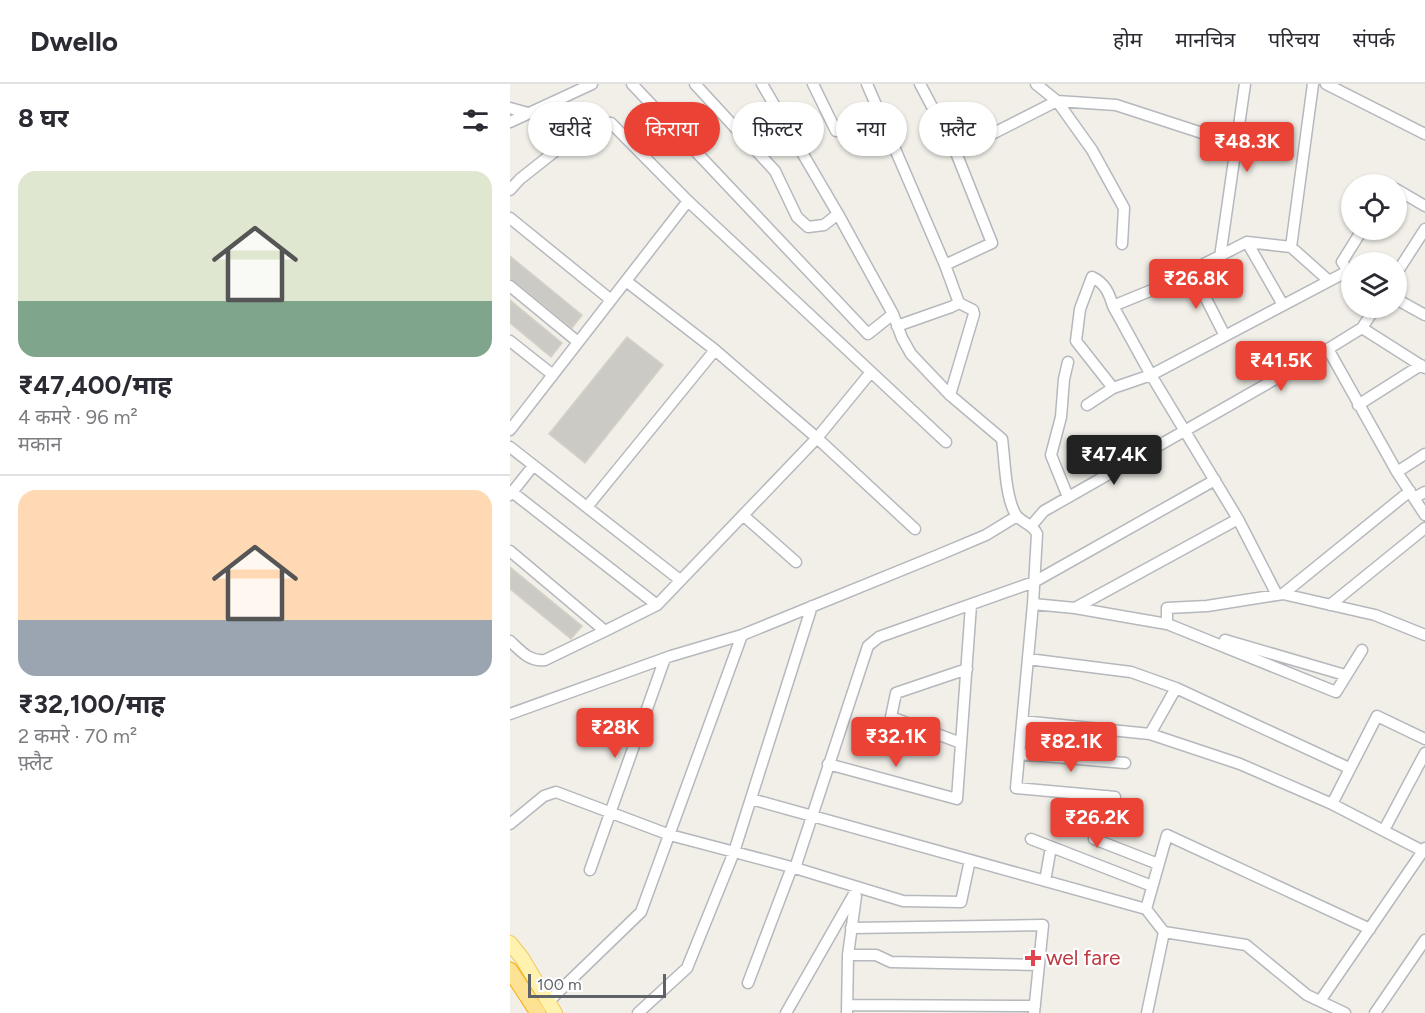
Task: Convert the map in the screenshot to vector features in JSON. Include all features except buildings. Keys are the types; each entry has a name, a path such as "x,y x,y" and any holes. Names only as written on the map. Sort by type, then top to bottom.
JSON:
{"highway":[{"path":"510,970 547,1009"}],"main road":[{"path":"510,943 522,958 547,1009"}],"street":[{"path":"552,102 592,84"},
{"path":"632,84 868,334 893,314"},
{"path":"695,84 775,171 797,218 808,227 824,225 838,214"},
{"path":"762,84 893,314 910,354 950,395 1002,440 1010,499 1017,516 1031,526 1037,534 1016,788 1111,797 1094,839 1158,864"},
{"path":"813,84 836,131"},
{"path":"867,84 945,265 959,303 973,310 974,314 950,395"},
{"path":"920,84 955,150 992,243 945,265"},
{"path":"1036,84 1057,101 1092,150 1124,208 1122,244"},
{"path":"1220,257 1245,84"},
{"path":"1292,247 1312,84"},
{"path":"1326,84 1425,131"},
{"path":"997,131 1057,101 1116,105 1236,144"},
{"path":"510,108 528,113"},
{"path":"510,122 528,113"},
{"path":"510,190 520,179 587,126 611,123 688,201 946,442"},
{"path":"1407,195 1425,206"},
{"path":"510,430 688,201"},
{"path":"786,219 794,210"},
{"path":"510,218 611,300"},
{"path":"1407,257 1425,229"},
{"path":"1247,242 1283,305"},
{"path":"1113,306 1192,271 1247,242 1292,247 1328,280"},
{"path":"1192,271 1225,336"},
{"path":"1087,405 1113,388 1151,375 1328,280 1341,275"},
{"path":"1113,388 1076,340 1080,309 1092,277 1100,280 1108,292 1113,306 1151,375 1238,519 1280,595"},
{"path":"626,282 715,350 817,438 915,529"},
{"path":"510,286 578,342"},
{"path":"897,326 951,308 959,303"},
{"path":"1407,305 1425,315"},
{"path":"1031,526 1044,511 1328,349 1362,328 1368,318"},
{"path":"1358,405 1423,367 1362,328"},
{"path":"510,341 553,375"},
{"path":"1328,349 1397,472 1425,515"},
{"path":"587,507 715,350"},
{"path":"1068,362 1064,378 1061,417 1051,455 1068,497"},
{"path":"510,640 531,659 545,660 657,605 817,438 871,372"},
{"path":"510,447 680,580"},
{"path":"1397,472 1425,454"},
{"path":"533,466 511,494 657,605"},
{"path":"748,983 812,816 868,646 879,637 1034,582 1215,480"},
{"path":"1280,595 1412,495 1425,492"},
{"path":"744,516 796,562"},
{"path":"510,714 665,658 742,635 977,539 1017,516"},
{"path":"1075,608 1238,519"},
{"path":"1330,605 1425,528"},
{"path":"510,551 605,631"},
{"path":"1168,624 1167,608 1207,606 1280,595 1375,615 1425,635"},
{"path":"828,764 957,799 971,604"},
{"path":"1033,604 1075,608 1168,624 1346,675"},
{"path":"638,1013 687,968 734,852 812,606"},
{"path":"1168,624 1336,692 1362,650"},
{"path":"547,1009 641,912 742,635"},
{"path":"590,870 665,658"},
{"path":"1028,659 1131,672 1176,688 1349,768"},
{"path":"962,743 891,717 897,693 966,669"},
{"path":"1150,734 1176,688"},
{"path":"1332,804 1377,716 1425,739"},
{"path":"1022,721 1150,734 1240,764 1332,804 1424,850 1320,1001"},
{"path":"1019,754 1125,763"},
{"path":"1384,830 1423,761"},
{"path":"510,824 544,796 556,792 670,835 793,867 903,901 961,902 970,860"},
{"path":"751,799 1146,909 1164,932 1246,945 1307,994 1345,1013"},
{"path":"1146,909 1167,835 1370,929"},
{"path":"1031,839 1152,886"},
{"path":"1046,881 1050,847"},
{"path":"851,928 1043,925 1034,1010 847,1009 848,955 851,928 858,887"},
{"path":"786,1013 858,887"},
{"path":"1147,1013 1164,932"},
{"path":"1376,1013 1425,940"},
{"path":"848,955 876,955 891,962 1039,966"}],"place":[{"name":"wel fare","path":"1033,958"}]}
